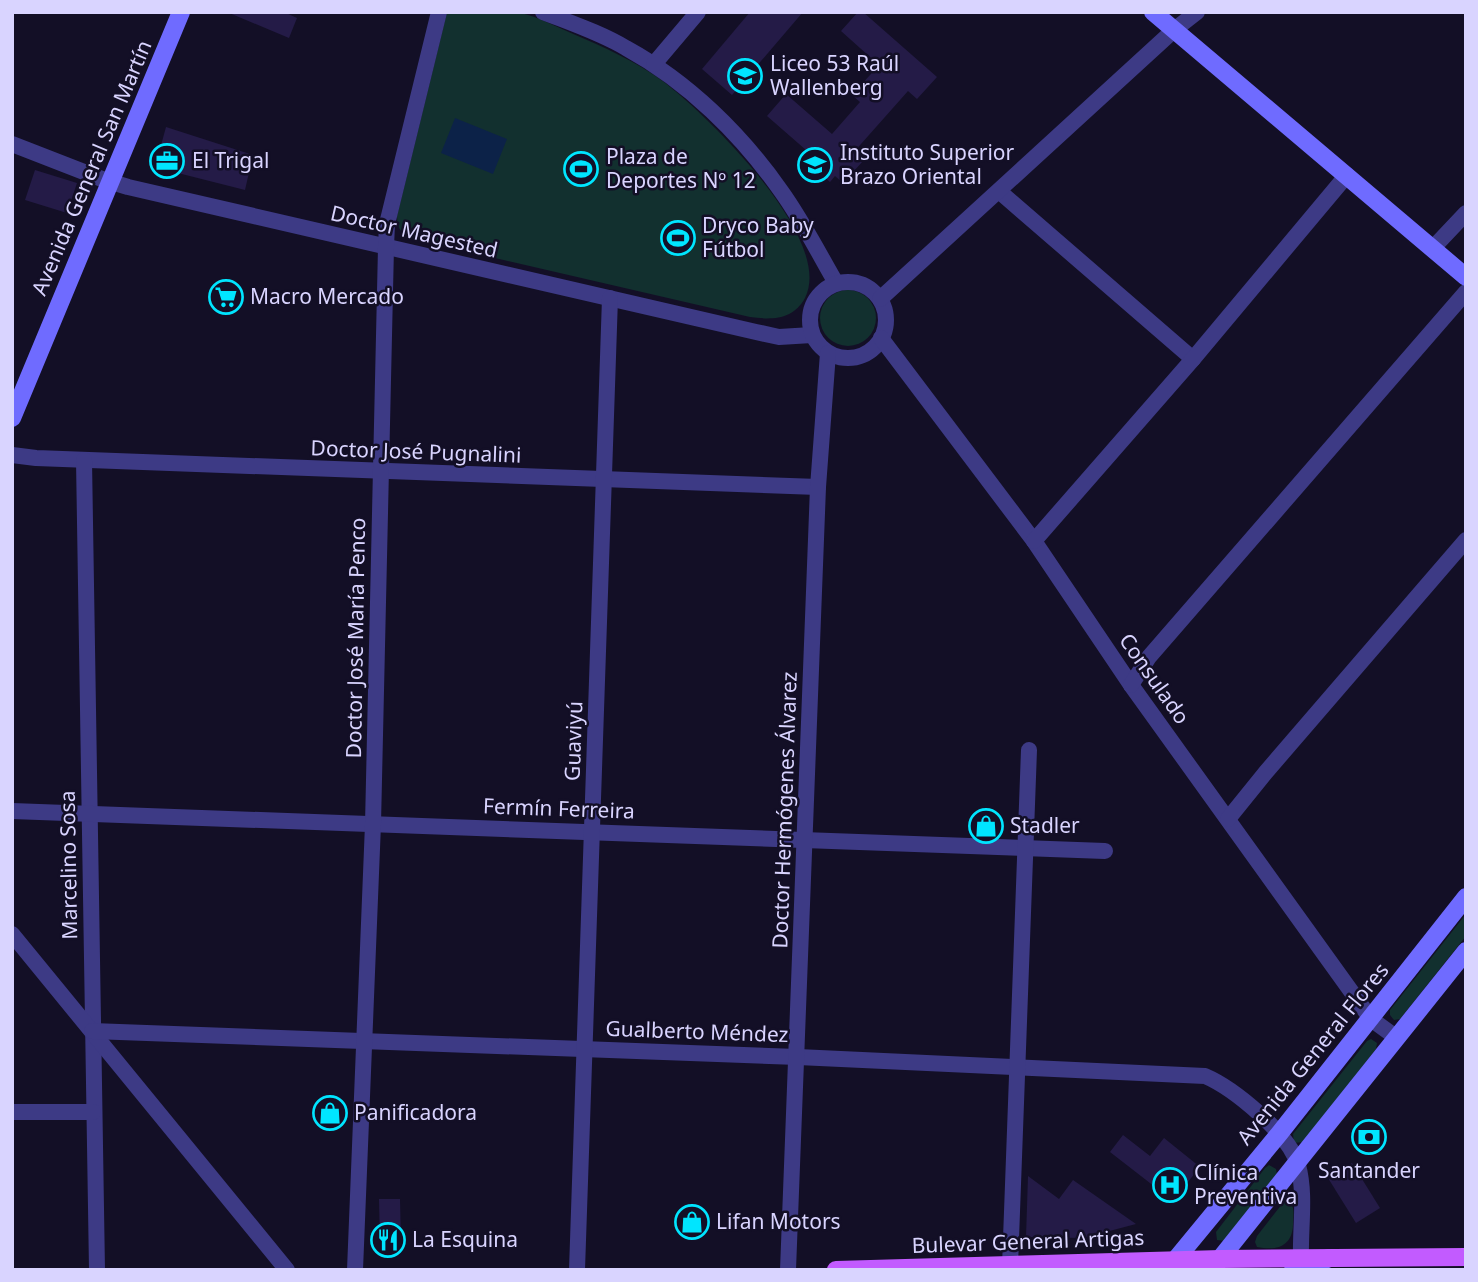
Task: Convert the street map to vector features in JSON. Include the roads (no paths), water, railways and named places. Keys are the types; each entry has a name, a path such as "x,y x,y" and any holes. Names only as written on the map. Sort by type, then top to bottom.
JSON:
{"main road":[{"name":"Avenida General San Martín","path":"12,418 181,12"},
{"path":"1153,12 1466,277"},
{"name":"Avenida General Flores","path":"1171,1265 1279,1134 1466,897"},
{"path":"1216,1264 1466,951"},
{"name":"Bulevar General Artigas","path":"836,1270 1297,1264 1329,1258 1466,1257"},
{"name":"Bulevar General Artigas","path":"1193,1270 1216,1264"}],"street":[{"name":"Doctor José María Penco","path":"355,1270 373,824 387,224 439,12"},
{"path":"543,12 624,46 654,64 685,88 759,163 782,192 836,283"},
{"path":"654,64 698,12"},
{"path":"880,299 1197,12"},
{"name":"Doctor Magested","path":"12,144 112,182 779,337 812,335"},
{"path":"1034,541 1193,359 1347,175"},
{"path":"1000,192 1193,359"},
{"path":"1432,249 1466,214"},
{"path":"846,281 865,285 880,299 886,313 886,322 881,338 870,351 853,358 845,358 828,353 812,335 809,317 811,308 820,292 836,283 846,281"},
{"path":"1131,685 1149,657 1466,292"},
{"name":"Guaviyú","path":"577,1270 610,298"},
{"name":"Consulado","path":"881,338 1034,541 1131,685 1371,1019 1397,1038"},
{"name":"Doctor Hermógenes Álvarez","path":"788,1270 818,487 828,353"},
{"name":"Doctor José Pugnalini","path":"12,455 381,472 818,487"},
{"name":"Marcelino Sosa","path":"84,460 97,1270"},
{"path":"1228,819 1466,540"},
{"path":"1010,1266 1029,750"},
{"name":"Fermín Ferreira","path":"12,811 1105,851"},
{"path":"12,934 287,1270"},
{"name":"Gualberto Méndez","path":"92,1031 798,1057 1205,1076 1219,1082 1262,1116 1279,1134 1298,1163"},
{"path":"12,1112 93,1112"},
{"path":"1297,1264 1301,1195 1298,1163"}],"water":[{"path":"455,118 507,139 493,174 441,153"}],"place":[{"name":"Liceo 53 Raúl Wallenberg","path":"745,76"},
{"name":"El Trigal","path":"167,161"},
{"name":"Instituto Superior Brazo Oriental","path":"815,165"},
{"name":"Plaza de Deportes Nº 12","path":"581,169"},
{"name":"Dryco Baby Fútbol","path":"678,238"},
{"name":"Macro Mercado","path":"226,297"},
{"name":"Stadler","path":"986,826"},
{"name":"Panificadora","path":"330,1113"},
{"name":"Santander","path":"1369,1137"},
{"name":"Clínica Preventiva","path":"1170,1185"},
{"name":"Lifan Motors","path":"692,1222"},
{"name":"La Esquina","path":"388,1240"}]}
